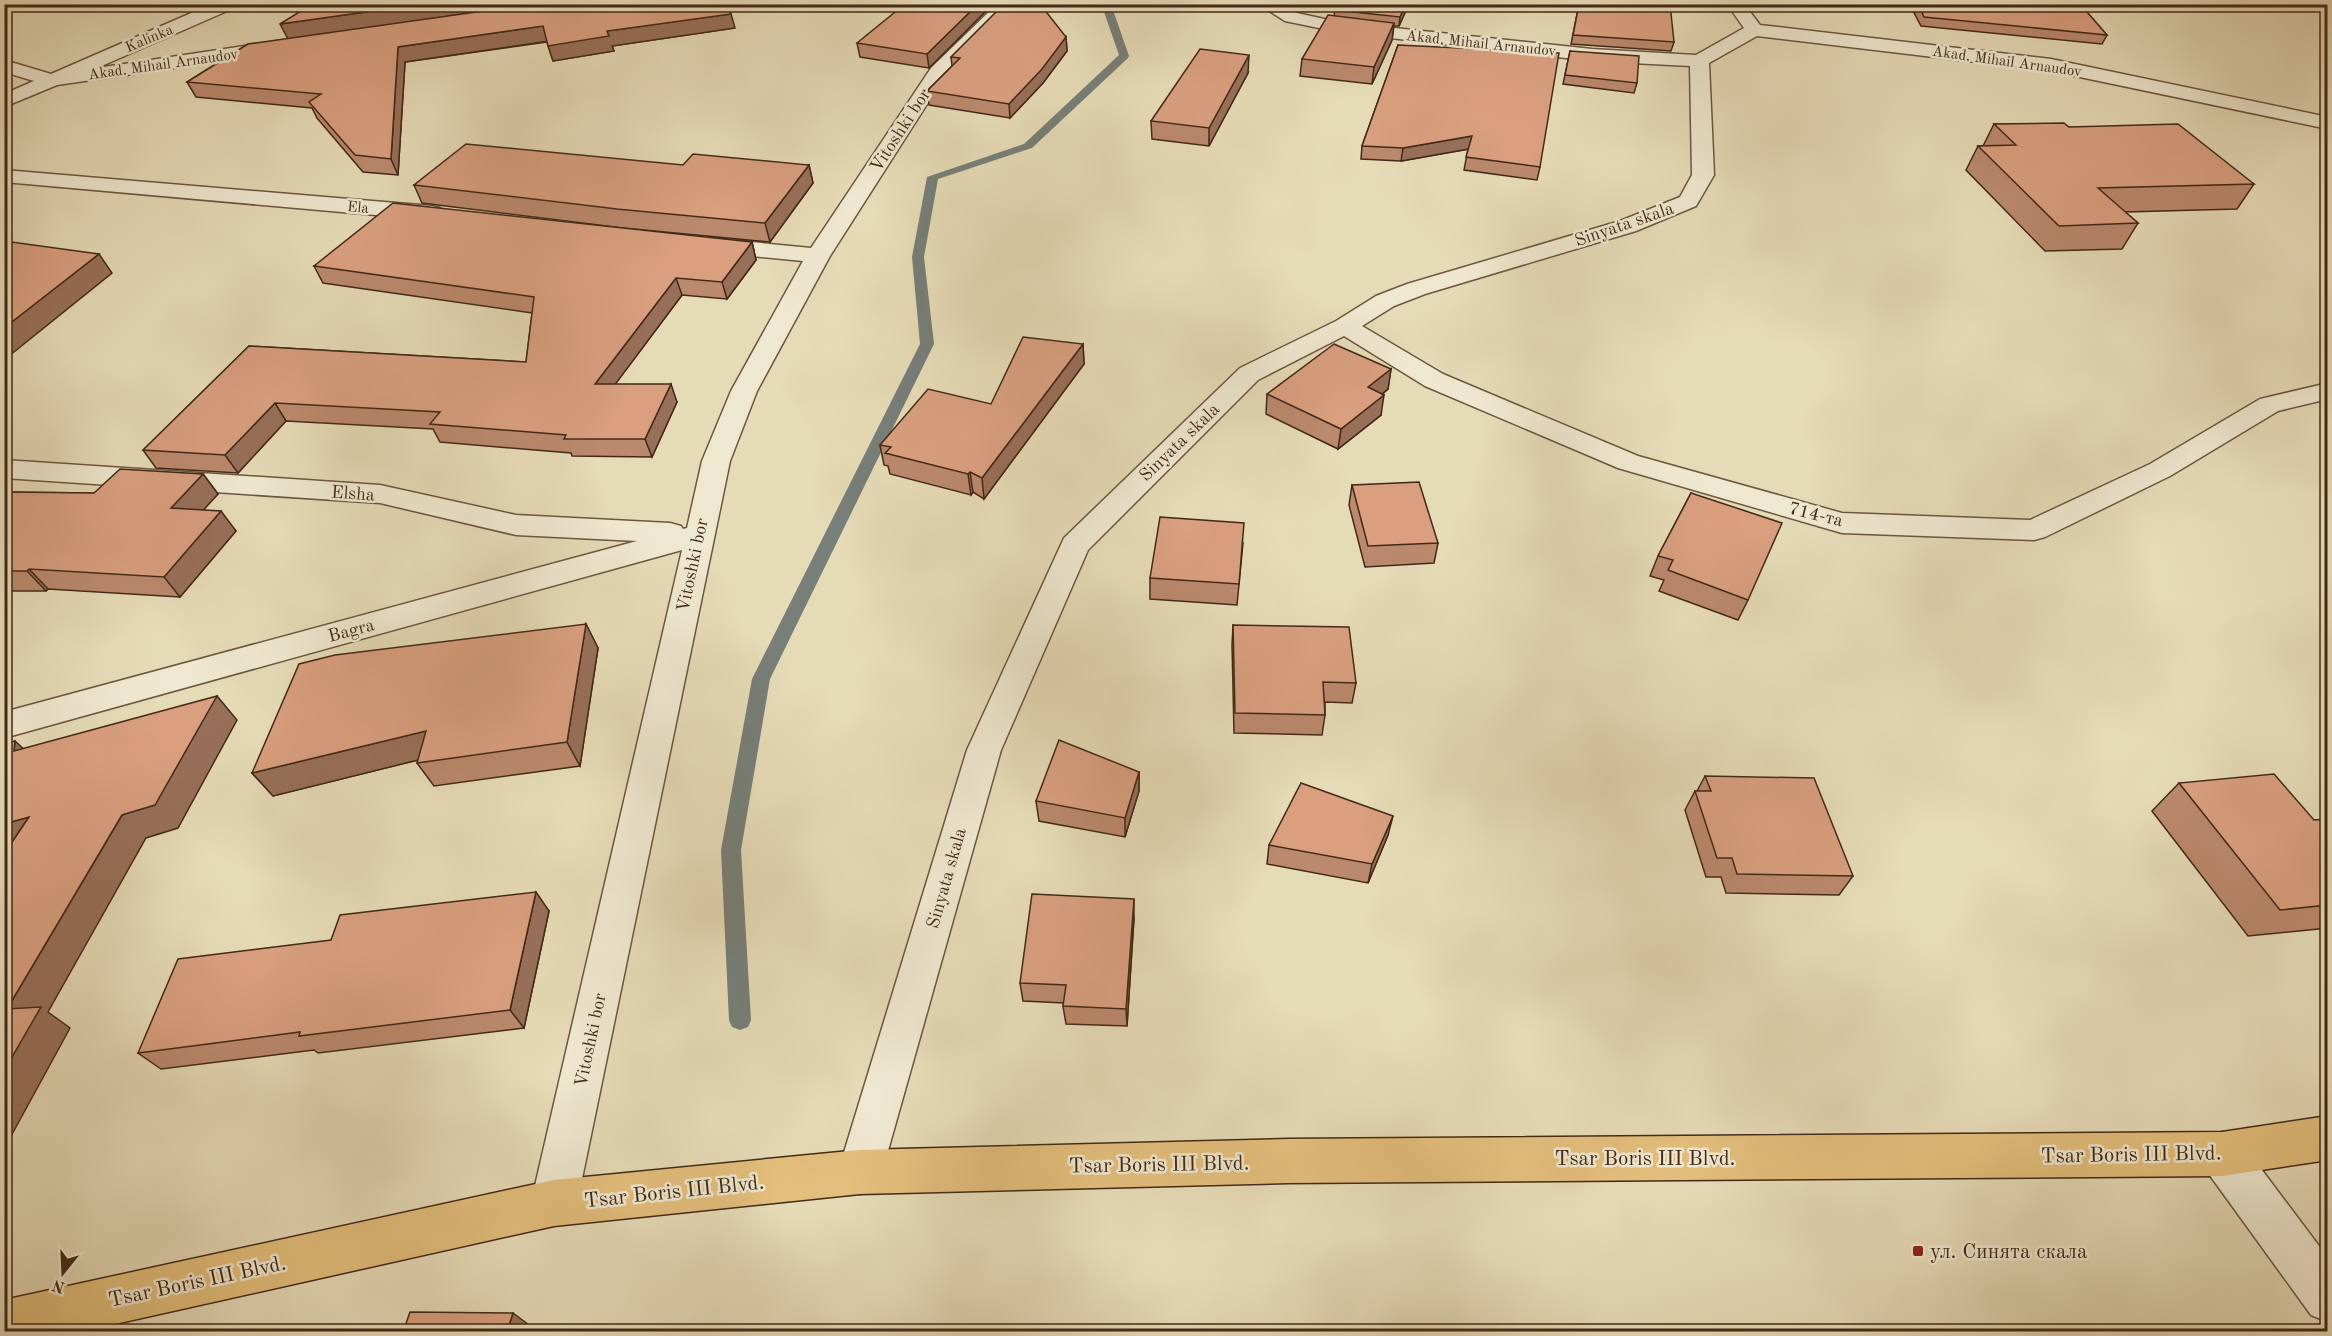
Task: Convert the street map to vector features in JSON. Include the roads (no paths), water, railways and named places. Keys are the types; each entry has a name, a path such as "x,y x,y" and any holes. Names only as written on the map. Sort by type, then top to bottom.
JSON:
{"main road":[{"name":"Tsar Boris III Blvd.","path":"4,1324 555,1203 860,1172 1300,1160 2222,1154 2328,1138"}],"street":[{"name":"Kalinka","path":"4,101 228,4"},
{"name":"Vitoshki bor","path":"555,1203 716,461 744,391 818,256 938,72 1008,4"},
{"name":"Akad. Mihail Arnaudov","path":"1266,4 1291,17 1338,27 1592,55 1699,61"},
{"path":"1699,61 1754,30 1735,4"},
{"name":"Akad. Mihail Arnaudov","path":"1754,30 2051,64 2328,123"},
{"name":"Akad. Mihail Arnaudov","path":"52,80 297,45"},
{"name":"Sinyata skala","path":"860,1172 984,750 1075,545 1249,374 1345,326 1385,301 1416,289 1628,226 1688,201 1703,175 1699,61"},
{"path":"4,66 52,80"},
{"name":"Ela","path":"4,176 449,215"},
{"path":"692,244 818,256"},
{"name":"714-та","path":"1345,326 1434,380 1628,462 1842,523 2034,530 2160,470 2269,405 2328,391"},
{"name":"Elsha","path":"4,469 380,494 516,525 699,535"},
{"name":"Bagra","path":"4,725 699,535"},
{"path":"2222,1154 2328,1298"}],"waterway":[{"path":"740,1020 731,850 761,679 927,344 918,257 933,177 1028,146 1124,56 1108,9 1119,4"}],"place":[{"name":"ул. Синята скала","path":"1918,1251"}]}
